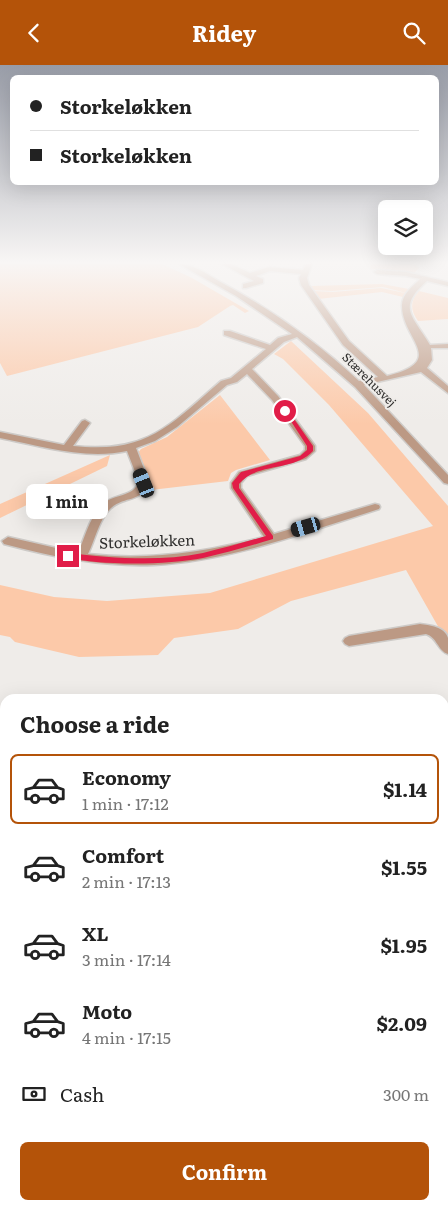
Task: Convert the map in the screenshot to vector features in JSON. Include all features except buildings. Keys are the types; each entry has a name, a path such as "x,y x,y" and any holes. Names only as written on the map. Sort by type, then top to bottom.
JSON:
{"street":[{"name":"Stærehusvej","path":"274,317 299,334 358,384 448,481"},
{"path":"328,317 346,343 384,378"},
{"path":"358,384 422,368 434,356 433,346 409,317"},
{"path":"227,333 272,348"},
{"path":"0,435 92,451 131,447 158,435 224,383 234,380 281,340 299,334"},
{"path":"433,346 448,347"},
{"path":"422,368 448,390"},
{"path":"247,369 275,397 310,446 310,451 303,457 243,474 236,483 236,488 271,538"},
{"path":"67,447 85,423"},
{"name":"Storkeløkken","path":"81,558 105,507 117,501 133,497 143,487 144,483 131,447"},
{"name":"Storkeløkken","path":"8,541 81,558 134,560 201,556 271,538 375,507"},
{"path":"350,641 420,629 432,629 442,637 448,649"}],"shaded area":[{"path":"0,317 213,317 198,327 7,376 0,363"},
{"path":"416,317 448,317 448,319 418,321"},
{"path":"291,341 368,413 448,506 448,644 406,570 291,601 238,629 174,638 158,655 79,657 15,642 10,637 0,635 0,585 54,597 107,601 210,593 433,526 329,405 283,359 274,354"},
{"path":"220,395 270,460 236,470 231,473 228,481 148,489 150,483 137,454 141,449 167,437"},
{"path":"110,455 107,466 0,518 0,504"}],"route":[{"path":"68,556 104,560 134,560 201,556 271,538 236,488 236,483 243,474 303,457 310,451 310,446 285,411"}]}
